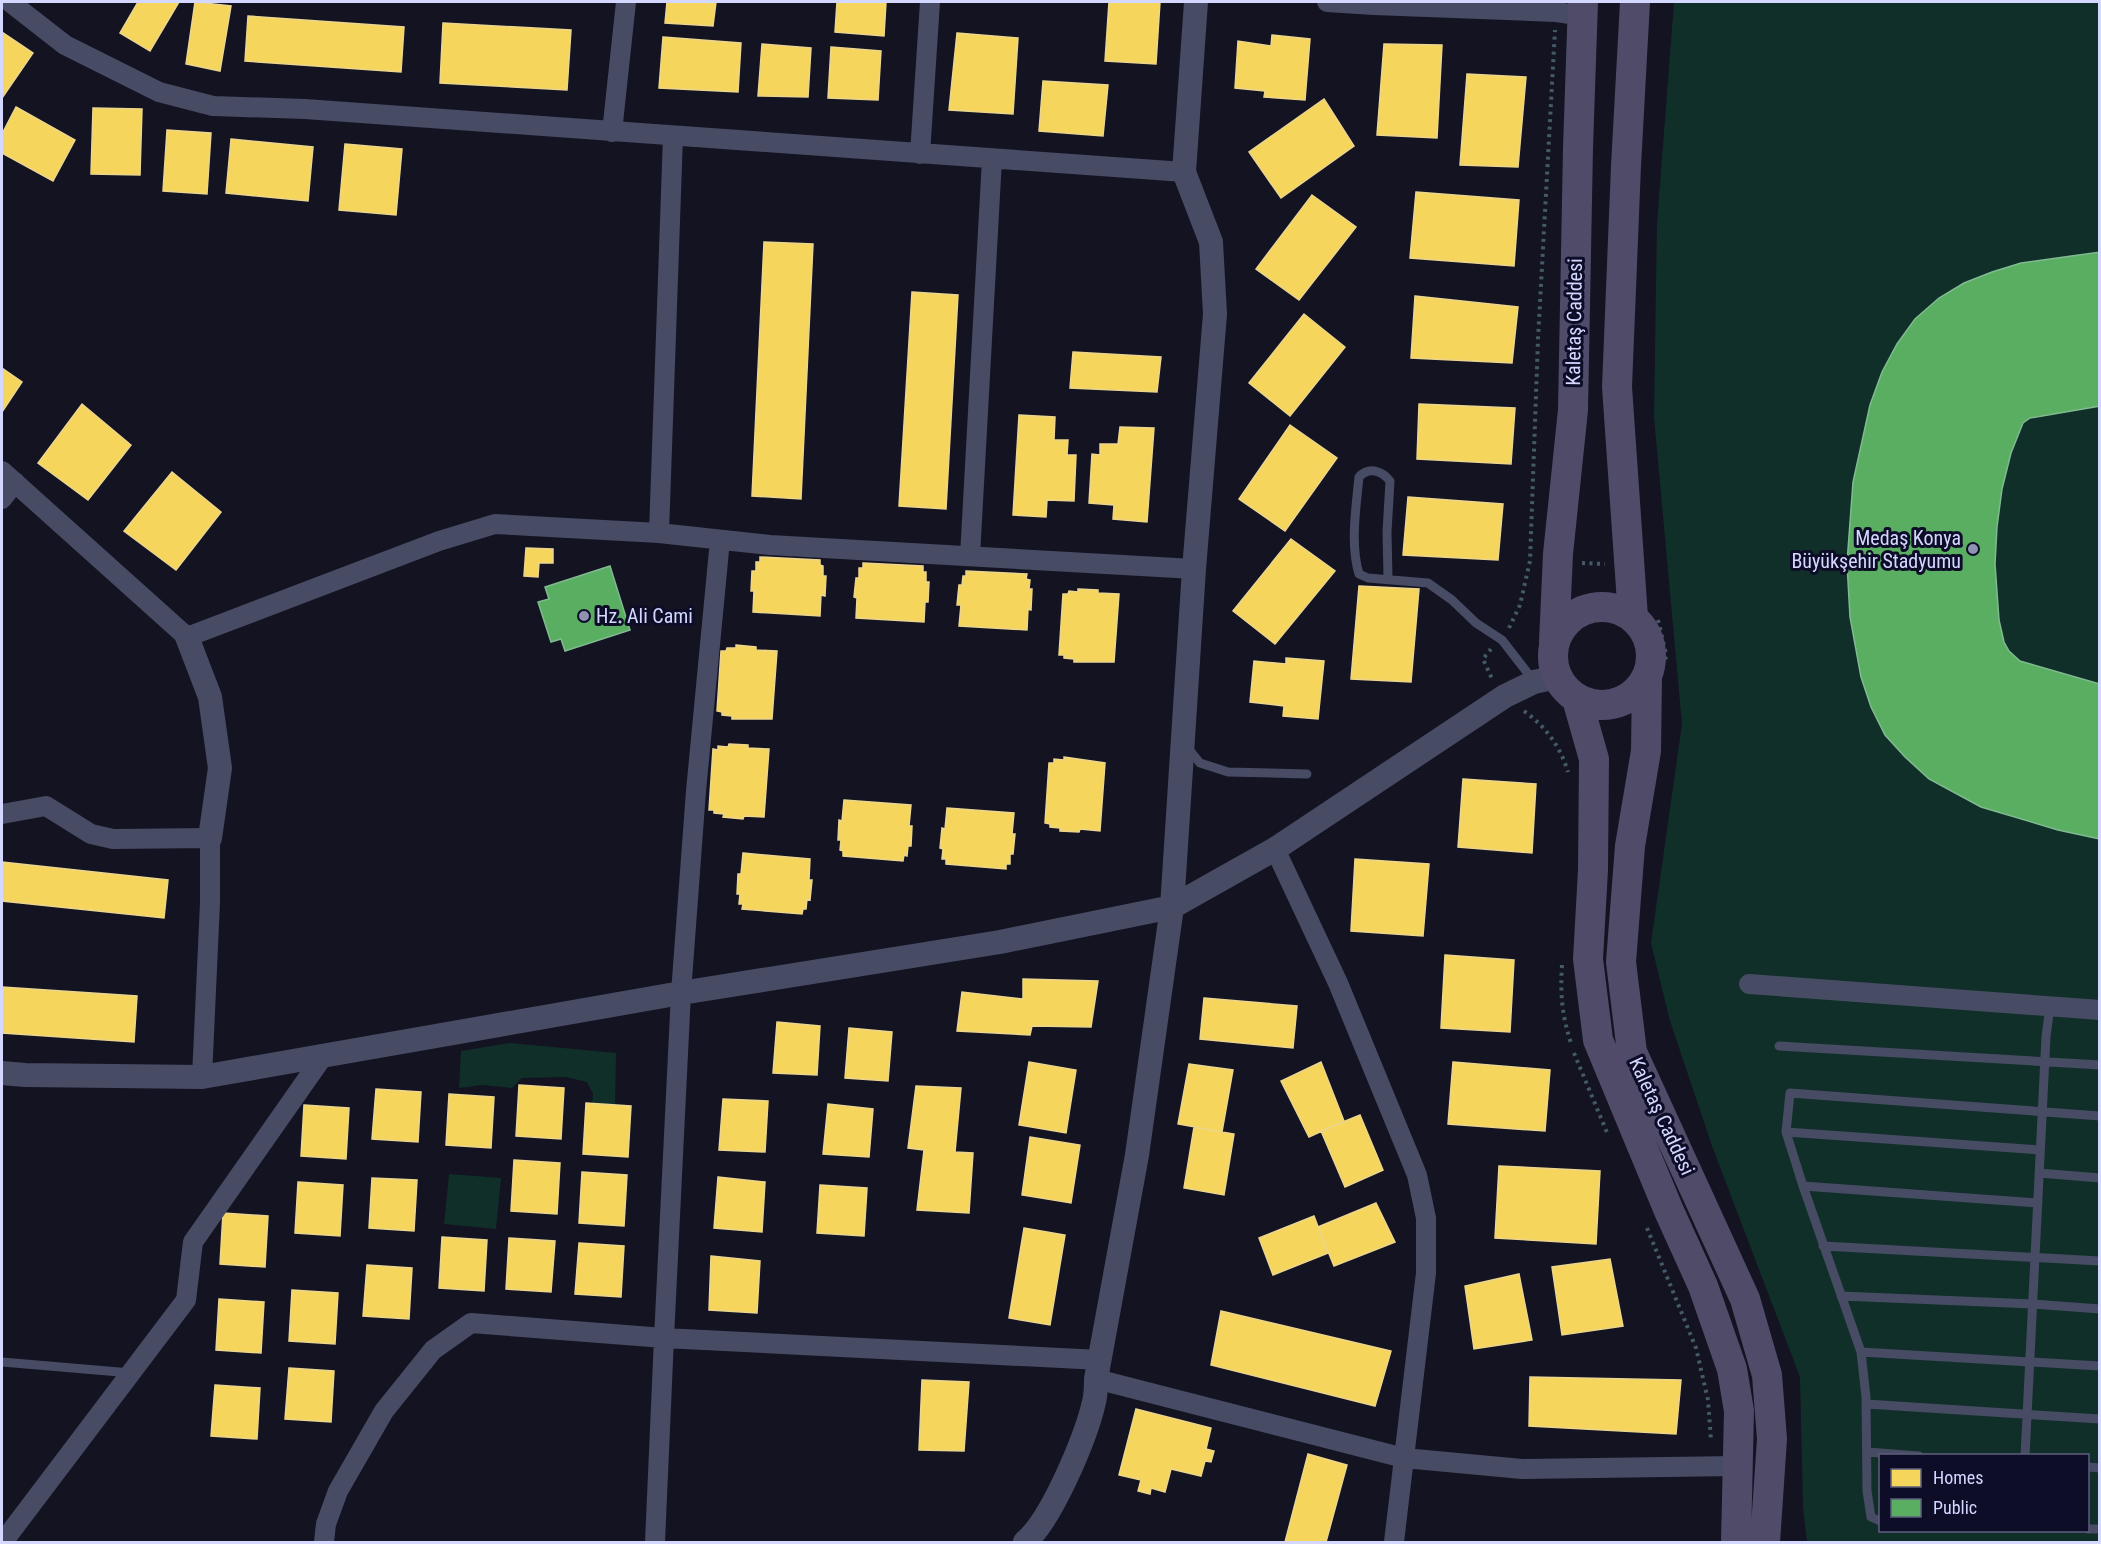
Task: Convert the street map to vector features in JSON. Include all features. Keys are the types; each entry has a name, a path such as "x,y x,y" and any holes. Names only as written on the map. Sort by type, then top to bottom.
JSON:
{"main road":[{"path":"1635,2 1617,387 1630,566 1644,614 1644,629 1650,644 1651,661 1656,671 1625,700 1609,705 1592,705 1577,699 1562,687 1545,680 1554,642 1561,627 1572,616 1587,608 1603,606 1644,614"},
{"name":"Kaletaş Caddesi","path":"1554,642 1544,562 1573,410 1578,147 1574,10"},
{"name":"Kaletaş Caddesi","path":"1656,671 1646,751 1630,846 1621,962 1632,1052 1745,1299 1767,1375 1772,1439 1765,1542"},
{"name":"Kaletaş Caddesi","path":"1577,699 1594,759 1593,870 1588,959 1598,1040 1669,1211 1703,1286 1732,1369 1738,1411 1726,1466 1736,1542"}],"street":[{"path":"10,2 65,45 159,92 213,106 305,109 1184,172"},
{"path":"612,132 626,2"},
{"path":"920,154 930,2"},
{"path":"1025,1542 1032,1537 1056,1498 1081,1443 1095,1400 1098,1369 1137,1155 1172,907 1194,569 1215,314 1211,242 1184,172 1196,2"},
{"path":"1327,2 1574,10"},
{"path":"659,533 673,136"},
{"path":"970,556 992,159"},
{"path":"2,499 8,477 187,637 210,697 220,768 210,838 210,903 202,1077"},
{"path":"187,637 439,542 495,524 659,533 770,545 1194,569"},
{"path":"655,1542 681,993 696,791 720,540"},
{"path":"2,1073 202,1077 681,993 1000,942 1172,907 1275,849 1505,696 1545,680"},
{"path":"2,814 46,806 91,834 113,839 210,838"},
{"path":"1275,849 1338,983 1417,1175 1426,1218 1426,1273 1394,1542"},
{"path":"1749,984 2100,1010"},
{"path":"3,1542 186,1300 193,1242 324,1055"},
{"path":"324,1542 326,1524 338,1491 384,1411 434,1350 471,1323 1098,1369 1404,1458 1522,1469 1726,1466"}],"lane":[{"path":"1388,578 1387,532 1390,481 1384,474 1373,471 1364,472 1359,477 1355,521 1355,562 1359,574 1368,578 1428,583 1452,600 1476,623 1502,640 1545,680"},
{"path":"1183,742 1200,764 1228,772 1307,774"},
{"path":"2025,1454 2042,1113 2050,1006"},
{"path":"1779,1046 2100,1065"},
{"path":"1879,1520 1871,1517 1867,1491 1866,1404 1861,1352 1786,1132 1790,1092 2100,1116"},
{"path":"1786,1132 2040,1150"},
{"path":"2039,1173 2100,1178"},
{"path":"1803,1186 2038,1203"},
{"path":"1823,1246 2100,1261"},
{"path":"1841,1296 2100,1309"},
{"path":"1861,1352 2030,1360 2100,1366"},
{"path":"2,1362 131,1373"},
{"path":"1866,1404 2100,1419"},
{"path":"1867,1452 1902,1454"}],"path":[{"path":"1569,775 1562,754 1539,723 1505,696 1494,682 1483,659 1489,650 1502,640 1544,562 1538,339 1574,10"},
{"path":"1544,562 1630,566"},
{"path":"1644,614 1666,654 1656,671"},
{"path":"1563,953 1561,988 1563,1020 1580,1071 1611,1143"},
{"path":"1647,1228 1696,1348 1726,1466"}],"green space":[{"path":"1674,2 2099,2 2099,1542 1807,1542 1803,1507 1800,1377 1712,1146 1670,1021 1651,943 1682,724 1654,417 1657,223"},
{"path":"510,1043 616,1053 615,1105 592,1103 593,1094 587,1082 566,1077 522,1078 512,1088 482,1085 459,1088 461,1051"},
{"path":"449,1174 501,1178 496,1229 444,1224"}],"building: Homes":[{"path":"138,2 179,2 150,51 120,33"},
{"path":"195,2 231,6 220,71 186,64"},
{"path":"667,2 716,2 713,26 665,23"},
{"path":"837,2 886,2 884,36 835,32"},
{"path":"1109,2 1160,2 1156,64 1105,61"},
{"path":"248,16 404,27 401,72 245,61"},
{"path":"443,23 571,30 567,90 440,83"},
{"path":"2,32 33,53 2,98"},
{"path":"957,33 1018,38 1013,114 949,110"},
{"path":"1272,35 1310,39 1305,100 1264,97 1265,91 1235,88 1238,41 1271,46"},
{"path":"663,37 741,43 738,92 659,88"},
{"path":"762,44 811,48 808,97 758,96"},
{"path":"1384,44 1442,45 1437,138 1377,135"},
{"path":"831,47 881,51 878,100 828,98"},
{"path":"1467,74 1526,77 1518,167 1460,165"},
{"path":"1043,81 1108,85 1103,136 1039,131"},
{"path":"1324,99 1354,146 1281,198 1249,152"},
{"path":"16,107 75,140 53,181 2,153 2,134"},
{"path":"93,108 142,109 140,175 91,174"},
{"path":"167,130 211,133 207,194 163,191"},
{"path":"231,139 313,147 308,201 226,193"},
{"path":"345,144 402,149 396,215 339,210"},
{"path":"1416,192 1519,200 1514,266 1410,258"},
{"path":"1312,195 1356,227 1299,300 1256,269"},
{"path":"764,242 813,244 801,499 752,496"},
{"path":"912,292 958,295 946,509 899,506"},
{"path":"1415,296 1518,307 1512,363 1411,358"},
{"path":"1304,314 1345,347 1290,416 1249,383"},
{"path":"1073,352 1161,357 1157,392 1070,388"},
{"path":"2,368 22,382 2,412"},
{"path":"82,404 131,445 88,500 38,463"},
{"path":"1419,404 1515,408 1511,464 1417,459"},
{"path":"1019,415 1055,417 1054,440 1068,440 1067,455 1076,455 1074,501 1047,500 1046,517 1013,515"},
{"path":"1290,425 1337,458 1285,531 1239,499"},
{"path":"1120,427 1154,428 1147,522 1113,519 1114,505 1089,503 1092,454 1100,455 1100,444 1118,444"},
{"path":"172,472 221,512 176,570 124,531"},
{"path":"1408,497 1503,504 1498,560 1403,555"},
{"path":"1291,539 1335,571 1275,644 1233,611"},
{"path":"526,548 553,549 553,563 539,563 538,577 524,576"},
{"path":"760,557 820,560 820,565 823,566 823,576 826,576 825,596 821,595 820,616 753,612 752,571 756,571 756,562 760,562"},
{"path":"863,563 923,566 923,572 926,572 926,582 929,582 924,622 856,618 857,598 854,597 856,578 859,578 859,568 863,568"},
{"path":"966,571 1027,574 1026,579 1030,580 1029,589 1032,589 1027,630 959,626 961,605 957,605 959,585 962,585"},
{"path":"1359,586 1419,589 1411,682 1351,679"},
{"path":"1078,589 1119,594 1114,662 1074,662 1074,659 1059,655 1063,594 1068,594 1069,591 1078,592"},
{"path":"736,645 756,647 756,650 777,651 772,719 732,719 732,716 722,715 722,712 717,711 721,651 736,648"},
{"path":"1286,658 1324,661 1318,719 1283,716 1284,706 1250,702 1254,661 1286,664"},
{"path":"729,744 769,749 764,817 744,816 743,819 723,817 724,814 709,810 713,749 718,750 718,746 728,747"},
{"path":"1064,757 1105,763 1100,831 1080,829 1079,832 1060,831 1060,828 1050,827 1050,824 1045,823 1049,763 1054,763 1054,759 1064,760"},
{"path":"1463,779 1536,784 1532,853 1458,847"},
{"path":"844,800 911,805 909,826 912,826 911,846 908,846 907,856 904,855 903,861 843,856 843,851 840,850 841,840 838,840 839,820 842,821"},
{"path":"947,808 1014,813 1013,854 1010,854 1010,864 1006,864 1006,869 946,864 946,859 942,859 943,849 940,848"},
{"path":"743,853 810,859 809,880 812,880 810,900 807,899 806,909 803,909 802,914 742,909 743,904 739,904 740,894 737,894 738,874 741,874"},
{"path":"1355,859 1429,864 1423,936 1351,931"},
{"path":"2,862 168,880 164,918 2,901"},
{"path":"1445,955 1514,960 1510,1032 1441,1028"},
{"path":"1023,979 1098,981 1091,1027 1032,1026 1030,1035 957,1031 962,992 1023,999"},
{"path":"2,987 137,996 134,1042 2,1033"},
{"path":"1204,998 1297,1006 1293,1048 1200,1039"},
{"path":"777,1022 820,1026 817,1075 773,1073"},
{"path":"849,1028 892,1032 888,1081 845,1078"},
{"path":"1029,1062 1076,1070 1066,1133 1019,1125"},
{"path":"1321,1062 1344,1121 1309,1137 1281,1081"},
{"path":"1453,1062 1550,1070 1545,1131 1448,1124"},
{"path":"1189,1064 1233,1070 1222,1132 1178,1124"},
{"path":"519,1085 564,1088 561,1139 516,1136"},
{"path":"916,1086 961,1088 955,1152 973,1153 969,1213 917,1210 924,1150 908,1148"},
{"path":"376,1089 421,1092 418,1142 372,1139"},
{"path":"449,1094 494,1097 491,1148 446,1145"},
{"path":"723,1099 768,1101 765,1152 719,1150"},
{"path":"586,1103 631,1106 628,1157 583,1154"},
{"path":"828,1104 873,1109 869,1157 823,1154"},
{"path":"304,1105 349,1108 346,1159 301,1156"},
{"path":"1360,1115 1383,1170 1345,1187 1321,1131"},
{"path":"1194,1127 1234,1134 1224,1195 1184,1188"},
{"path":"1030,1137 1080,1145 1071,1203 1022,1195"},
{"path":"514,1160 560,1163 557,1214 511,1211"},
{"path":"1499,1166 1600,1171 1596,1244 1495,1238"},
{"path":"582,1172 627,1175 624,1226 579,1223"},
{"path":"718,1177 765,1182 762,1232 714,1228"},
{"path":"372,1178 417,1180 414,1231 369,1228"},
{"path":"298,1182 343,1185 340,1236 295,1233"},
{"path":"820,1185 867,1188 864,1236 817,1233"},
{"path":"1376,1203 1395,1242 1334,1266 1318,1227"},
{"path":"223,1213 268,1216 265,1267 220,1264"},
{"path":"1314,1216 1328,1253 1273,1275 1259,1238"},
{"path":"1024,1228 1065,1235 1050,1325 1009,1318"},
{"path":"442,1237 487,1240 484,1291 439,1288"},
{"path":"509,1238 555,1241 551,1292 506,1289"},
{"path":"579,1243 624,1246 621,1297 575,1294"},
{"path":"711,1256 760,1261 757,1313 709,1310"},
{"path":"1610,1259 1623,1326 1562,1335 1552,1267"},
{"path":"367,1265 412,1268 409,1319 363,1316"},
{"path":"1519,1274 1532,1340 1474,1349 1465,1286"},
{"path":"292,1290 338,1293 335,1344 289,1341"},
{"path":"219,1299 264,1302 261,1353 216,1350"},
{"path":"1221,1311 1391,1351 1375,1406 1211,1365"},
{"path":"289,1368 334,1371 331,1422 285,1419"},
{"path":"1530,1377 1681,1380 1676,1434 1529,1426"},
{"path":"922,1380 969,1382 964,1451 919,1450"},
{"path":"215,1385 260,1388 257,1439 211,1436"},
{"path":"1136,1409 1211,1428 1206,1449 1214,1451 1211,1462 1205,1461 1201,1476 1171,1469 1165,1492 1151,1488 1150,1494 1138,1491 1141,1480 1119,1475"},
{"path":"1308,1454 1347,1465 1326,1542 1285,1542"}],"building: Public":[{"name":"Medaş Konya Büyükşehir Stadyumu","path":"2100,252 2100,406 2030,418 2023,423 2011,453 2002,489 1995,564 1999,620 2004,642 2009,651 2020,661 2100,684 2100,839 2058,830 1981,807 1929,779 1905,757 1885,735 1871,707 1861,677 1850,617 1847,563 1853,482 1870,405 1882,372 1897,344 1915,319 1939,298 1964,283 1992,272 2021,263"},
{"name":"Hz. Ali Cami","path":"610,566 630,630 565,651 561,639 551,642 538,602 549,599 545,587"}],"place":[{"name":"Medaş Konya Büyükşehir Stadyumu","path":"1973,549"},
{"name":"Hz. Ali Cami","path":"584,616"}]}
